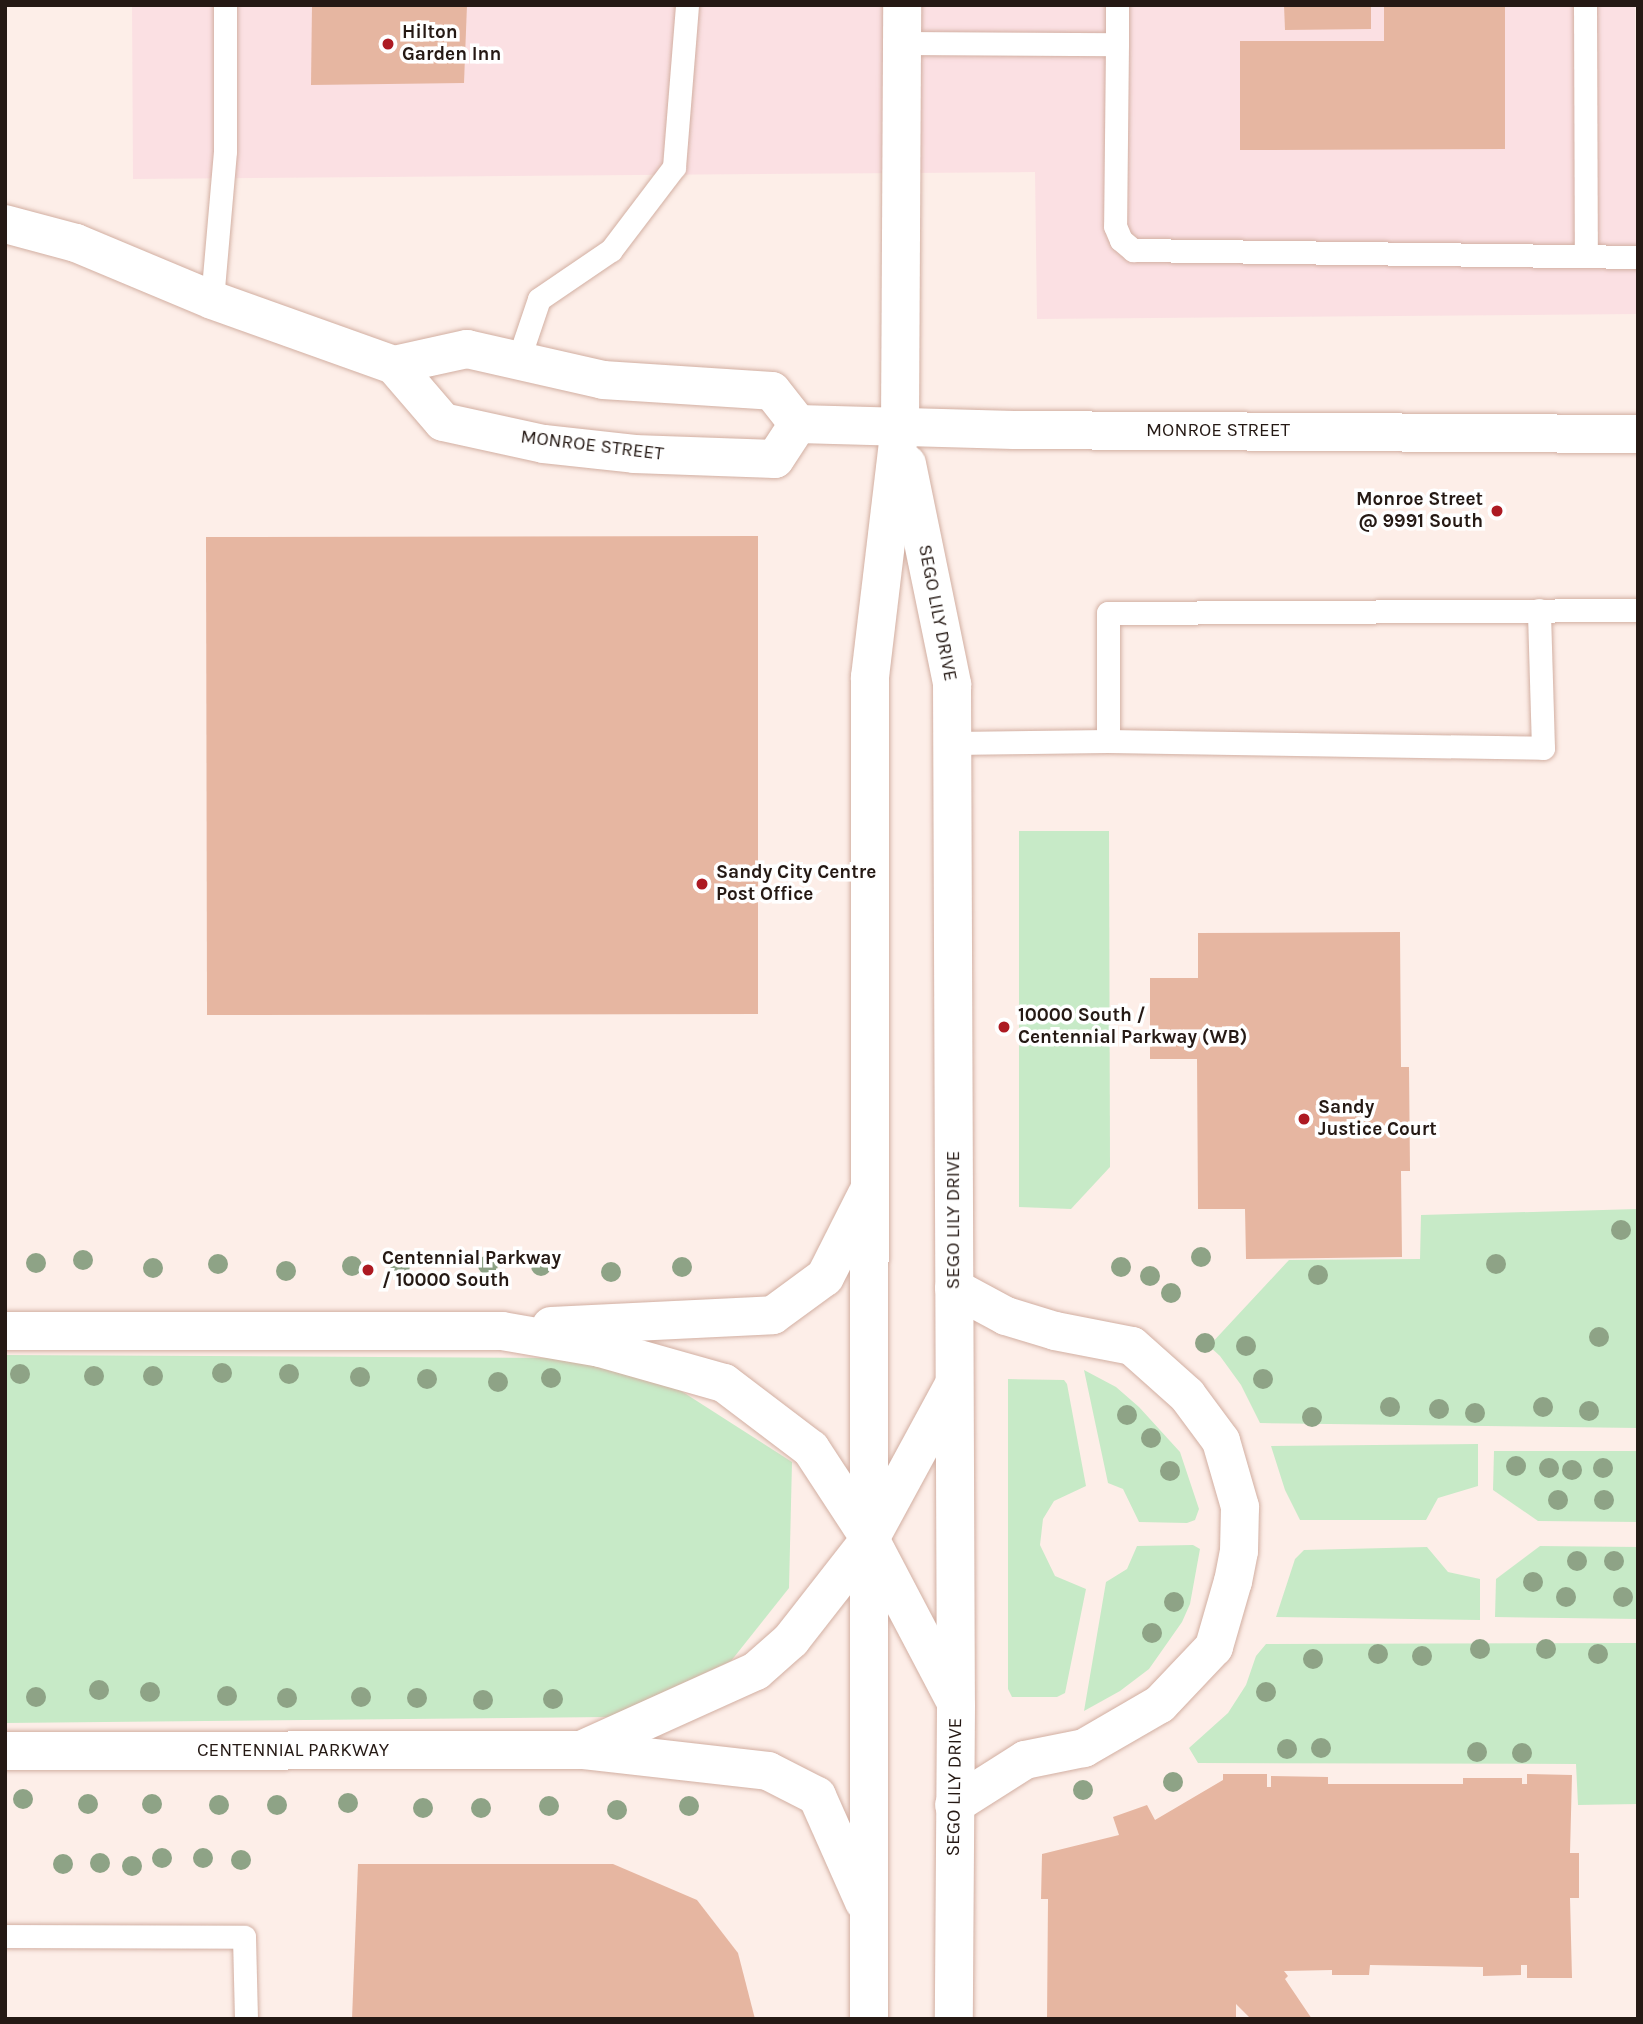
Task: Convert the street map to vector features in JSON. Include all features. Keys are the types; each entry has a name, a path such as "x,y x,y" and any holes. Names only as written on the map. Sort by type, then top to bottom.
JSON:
{"main road":[{"name":"SEGO LILY DRIVE","path":"869,2019 870,677 900,427 902,5"},
{"name":"MONROE STREET","path":"5,224 76,243 212,300 394,365 443,422 544,444 634,454 775,459 799,424 1638,434"},
{"path":"394,365 467,349 603,380 772,391 799,424"},
{"name":"SEGO LILY DRIVE","path":"900,427 952,684 957,1705 954,2019"},
{"path":"5,1331 502,1331 603,1321 773,1314 825,1277 870,1188"},
{"path":"954,1288 1006,1316 1055,1331 1132,1346 1187,1395 1221,1441 1240,1507 1238,1552 1233,1581 1214,1647 1160,1704 1084,1748 1024,1760 954,1805"},
{"path":"502,1331 600,1348 724,1382 811,1449 870,1539 957,1705"},
{"path":"582,1750 756,1671 791,1640 870,1539 955,1383"},
{"name":"CENTENNIAL PARKWAY","path":"5,1751 582,1750 768,1771 817,1796 869,1914"}],"lane":[{"path":"212,300 225,151 225,5"},
{"path":"518,361 539,299 611,250 674,167 687,5"},
{"path":"1117,5 1115,226 1121,240 1133,250 1638,257"},
{"path":"1585,5 1586,256"},
{"path":"902,43 1117,44"},
{"path":"952,743 1108,741 1543,748 1539,610"},
{"path":"1108,741 1108,613 1638,610"},
{"path":"5,1936 244,1937 246,2019"}],"shaded area":[{"path":"132,5 1635,5 1637,314 1037,319 1035,172 133,179"}],"green space":[{"path":"1019,831 1109,831 1110,1167 1071,1209 1019,1207"},
{"path":"1638,1209 1638,1428 1260,1423 1241,1385 1220,1356 1209,1346 1289,1260 1420,1259 1421,1215"},
{"path":"5,1355 565,1358 675,1387 792,1462 789,1588 731,1661 609,1717 5,1723"},
{"path":"1084,1370 1116,1387 1139,1407 1180,1452 1199,1509 1195,1520 1187,1523 1139,1522 1123,1489 1108,1483"},
{"path":"1008,1379 1064,1380 1067,1384 1086,1486 1054,1501 1043,1519 1040,1545 1055,1576 1086,1589 1065,1693 1057,1697 1012,1697 1008,1689"},
{"path":"1478,1444 1478,1486 1438,1498 1426,1520 1300,1520 1285,1490 1271,1446"},
{"path":"1494,1451 1638,1451 1638,1522 1538,1521 1493,1490"},
{"path":"1193,1545 1200,1549 1190,1604 1182,1622 1149,1669 1120,1691 1084,1711 1106,1582 1127,1569 1137,1546"},
{"path":"1540,1546 1638,1547 1638,1619 1495,1617 1496,1579"},
{"path":"1427,1547 1448,1572 1480,1579 1480,1620 1276,1617 1295,1559 1304,1550"},
{"path":"1638,1643 1638,1804 1578,1805 1576,1764 1198,1763 1189,1748 1228,1713 1246,1685 1256,1656 1266,1644"}],"building":[{"name":"Hilton Garden Inn","path":"312,5 467,5 464,83 311,85"},
{"path":"1284,5 1371,5 1371,29 1285,30"},
{"path":"1384,5 1505,5 1505,149 1240,150 1240,41 1384,41"},
{"path":"758,536 758,1014 207,1015 206,537"},
{"name":"Sandy Justice Court","path":"1400,932 1401,1067 1409,1067 1410,1171 1401,1171 1402,1257 1246,1259 1245,1209 1198,1209 1197,1059 1150,1059 1150,978 1198,978 1198,933"},
{"path":"1223,1774 1267,1774 1267,1787 1271,1787 1271,1776 1328,1777 1328,1784 1463,1784 1463,1778 1522,1778 1522,1784 1527,1784 1527,1774 1572,1775 1570,1853 1579,1853 1579,1898 1570,1898 1572,1978 1527,1978 1527,1965 1521,1965 1521,1975 1483,1976 1483,1967 1370,1965 1369,1975 1332,1975 1332,1970 1284,1971 1288,1976 1285,1979 1312,2019 1251,2019 1236,2004 1236,2019 1047,2019 1048,1899 1041,1899 1042,1854 1119,1835 1113,1817 1147,1805 1155,1820 1223,1780"},
{"path":"358,1864 613,1864 697,1900 738,1953 755,2019 352,2019"}],"place":[{"name":"Hilton Garden Inn","path":"388,44"},
{"name":"Monroe Street @ 9991 South","path":"1497,511"},
{"name":"Sandy City Centre Post Office","path":"702,884"},
{"name":"10000 South / Centennial Parkway (WB)","path":"1004,1027"},
{"name":"Sandy Justice Court","path":"1304,1119"},
{"name":"Centennial Parkway / 10000 South","path":"368,1270"}]}
